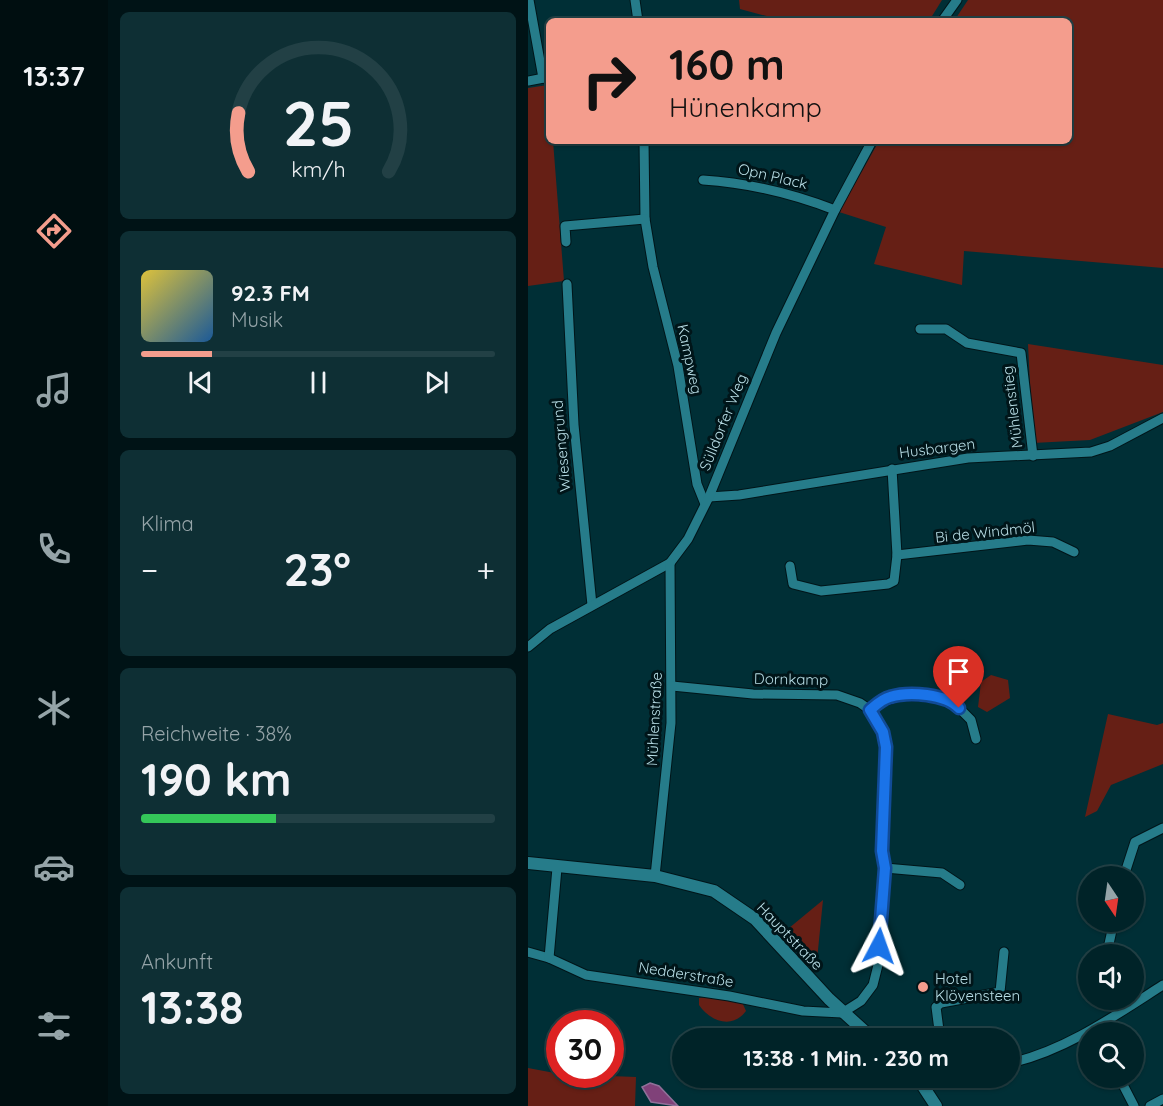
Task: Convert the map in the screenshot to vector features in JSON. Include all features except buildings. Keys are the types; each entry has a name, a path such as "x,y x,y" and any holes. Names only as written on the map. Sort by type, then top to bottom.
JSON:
{"main road":[{"name":"Hauptstraße","path":"528,863 557,868 655,876 714,891 755,919 842,1012 860,1028"},
{"path":"927,1088 936,1106"}],"street":[{"path":"528,81 546,78 529,0"},
{"path":"635,0 638,18"},
{"path":"944,18 957,0"},
{"name":"Kampweg","path":"644,144 645,219 653,267 678,366 697,484 707,500"},
{"name":"Sülldorfer Weg","path":"528,646 550,629 670,563 688,539 707,500 776,333 835,210 870,144"},
{"name":"Opn Plack","path":"703,180 740,182 786,192 835,210"},
{"path":"566,242 565,226 645,219"},
{"name":"Wiesengrund","path":"567,284 573,424 592,605"},
{"name":"Mühlenstieg","path":"920,329 946,329 968,343 1021,352 1033,456"},
{"name":"Husbargen","path":"707,500 969,458 1091,452 1110,446 1163,418"},
{"path":"790,566 793,584 820,591 888,584 894,581 897,555 892,469"},
{"name":"Bi de Windmöl","path":"897,555 1028,540 1053,542 1074,552"},
{"name":"Mühlenstraße","path":"655,876 671,723 670,563"},
{"name":"Dornkamp","path":"672,686 753,694 822,693 849,698 870,710"},
{"path":"842,1012 861,1001 873,986 878,965 885,868 882,851 886,747 883,732 870,710 890,697 902,695 951,699 971,720 976,740"},
{"path":"1127,866 1135,842 1163,828"},
{"path":"549,958 557,868"},
{"path":"885,868 942,873 960,885"},
{"name":"Nedderstraße","path":"528,952 549,958 586,975 729,996 803,1011 842,1012"},
{"path":"939,1028 936,1006 941,1003 1000,992 1004,952"},
{"path":"1106,1022 1163,985"},
{"path":"1020,1060 1041,1054 1078,1037"},
{"path":"1125,1088 1134,1106"},
{"path":"1150,1106 1163,1099"}],"shaded area":[{"path":"739,0 942,0 931,18 774,18 740,9"},
{"path":"968,0 1163,0 1163,268 964,251 962,285 874,264 886,227 839,212 877,144 1072,144 1072,18 956,18"},
{"path":"546,85 546,144 553,144 564,281 528,286 528,88"},
{"path":"1028,344 1163,365 1163,412 1090,440 1033,443"},
{"path":"991,675 1008,680 1010,698 987,712 978,707 981,682"},
{"path":"1108,714 1157,725 1163,723 1163,764 1111,785 1097,811 1085,817"},
{"path":"823,900 816,970 783,933"},
{"path":"699,998 742,1002 746,1011 740,1017 728,1022 715,1019 699,1005"},
{"path":"528,1068 546,1071 546,1088 624,1088 624,1077 636,1077 635,1106 528,1106"},
{"path":"650,1083 659,1086 678,1106 651,1102 642,1087"}],"place":[{"name":"Hotel Klövensteen","path":"923,987"}],"route":[{"path":"879,946 885,868 882,851 887,765 883,732 870,710 881,701 902,695 951,699 959,708"}]}
